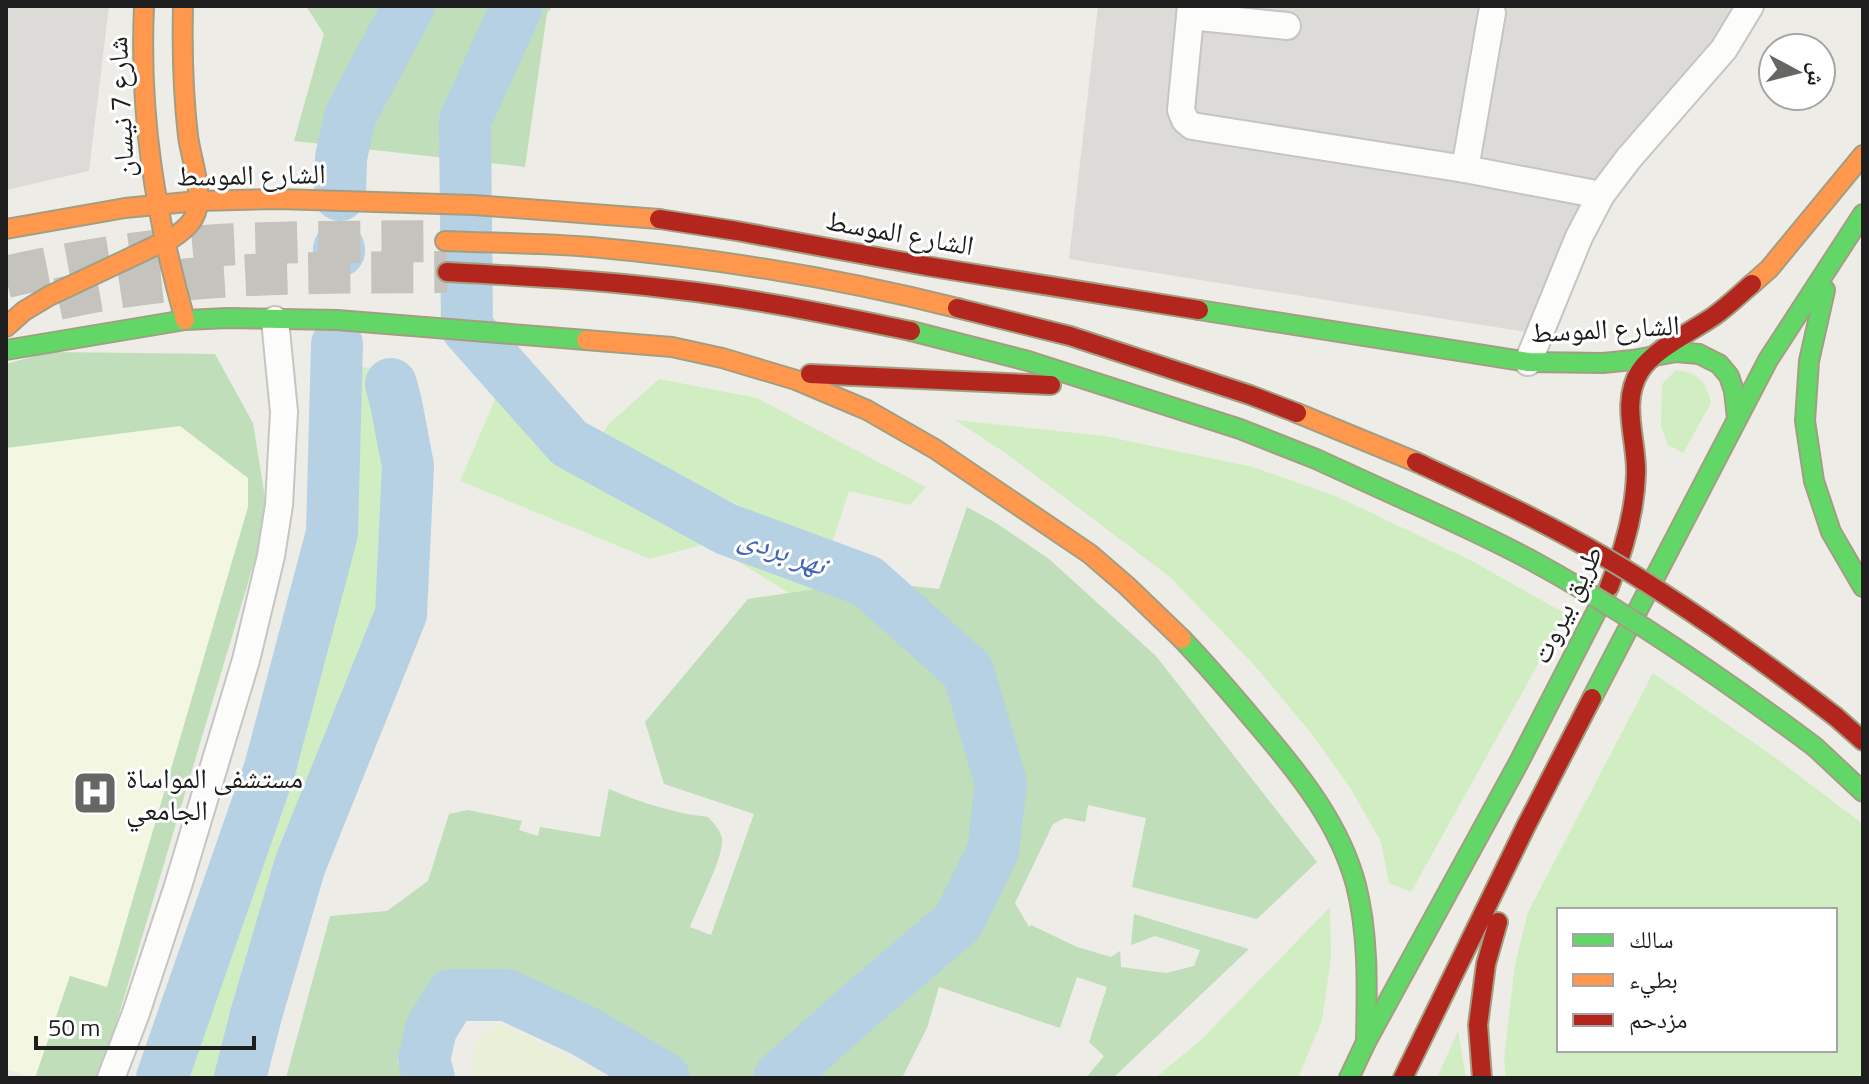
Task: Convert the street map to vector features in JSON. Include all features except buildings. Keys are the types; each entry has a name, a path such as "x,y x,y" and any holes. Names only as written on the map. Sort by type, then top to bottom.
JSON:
{"main road":[{"name":"شارع 7 نيسان","path":"144,6 141,59 145,132 155,205 185,320"},
{"path":"6,327 24,311 49,296 163,242 184,231 192,222 198,201 185,114 183,6"},
{"name":"طريق بيروت","path":"1349,1078 1610,585 1624,548 1633,510 1636,471 1630,410 1632,387 1641,369 1653,357 1717,314 1769,269 1863,155"},
{"name":"الشارع الموسط","path":"6,229 125,208 198,201 278,199 474,205 646,217 926,266 1528,362 1593,363 1697,352 1716,361 1730,376 1736,397 1737,418"},
{"path":"1403,1078 1526,826 1737,418 1768,360 1863,214"},
{"path":"445,241 588,247 678,256 782,272 921,299 1085,341 1250,395 1416,462 1543,523 1617,565 1724,633 1863,741"},
{"path":"1832,261 1809,361 1805,421 1814,481 1831,532 1863,587"},
{"path":"921,299 926,266"},
{"path":"447,272 674,289 776,304 926,334 1028,361 1240,429 1316,459 1471,530 1614,607 1750,698 1815,747 1863,792"},
{"path":"6,350 185,320 349,321 672,347 777,373 828,391 867,410 906,431 1092,555 1193,651 1283,754 1323,808 1349,864 1358,894 1367,956 1366,1042"},
{"path":"777,373 1110,387"},
{"path":"1482,1078 1478,1025 1486,964 1526,826"}],"street":[{"path":"1528,362 1579,237 1601,195 1629,158 1724,49 1750,6"},
{"path":"1287,26 1190,11 1181,110 1185,120 1192,126 1465,169 1601,195"},
{"path":"1465,169 1492,13"},
{"path":"111,1078 178,886 246,660 271,556 279,505 283,428 281,366 275,320"}],"shaded area":[{"path":"6,6 109,6 89,171 6,190"},
{"path":"1098,6 1745,6 1620,154 1533,333 1069,259"},
{"name":"مستشفى المواساة الجامعي","path":"215,354 253,423 268,516 100,1078 35,1078 6,1069 6,364"},
{"path":"500,1023 610,1078 471,1078 476,1038"}],"green space":[{"path":"306,6 553,6 547,13 525,167 294,141 324,34"},
{"path":"50,352 215,354 253,423 268,516 100,1078 35,1078 70,976 107,987 248,507 248,478 180,426 6,448 6,364"},
{"path":"354,366 370,368 406,466 395,615 301,851 238,1078 176,1078 281,777 343,532"},
{"path":"1676,370 1700,379 1711,403 1683,453 1668,445 1661,427 1662,384"},
{"path":"659,379 757,398 926,487 910,505 849,491 830,549 599,439 609,424"},
{"path":"499,390 558,451 727,540 782,562 827,587 789,593 709,543 650,559 460,481"},
{"path":"955,420 1104,436 1253,467 1338,497 1470,560 1566,614 1411,892 1389,883 1381,842 1349,786 1307,728 1254,665 1170,577 1004,452"},
{"path":"967,507 1049,559 1156,656 1317,862 1257,919 1132,887 1146,818 1088,805 1085,822 1065,818 1053,824 1015,903 1029,927 1031,925 1077,947 1111,957 1120,951 1121,967 1166,973 1194,966 1200,950 1155,936 1131,945 1134,914 1249,949 1113,1078 1086,1078 1104,1056 1089,1042 1107,987 1077,977 1060,1028 939,987 927,1028 902,1078 691,1078 673,1074 544,998 497,985 465,984 427,1002 397,1061 405,1078 286,1078 330,916 387,911 428,881 449,814 468,810 522,821 519,830 538,836 540,827 600,837 609,789 658,807 708,817 720,832 722,846 690,927 711,935 754,814 664,784 645,722 748,599 867,581 939,589"},
{"path":"1653,673 1773,756 1863,824 1863,1078 1506,1078 1504,1058 1515,965 1528,912"},
{"path":"1330,907 1331,958 1322,1020 1298,1078 1155,1078 1202,1039"},
{"path":"1458,1031 1466,1078 1437,1078"}],"waterway":[{"path":"340,195 341,158 350,116 409,6"},
{"name":"نهر بردى","path":"517,6 465,121 467,328 569,443 726,529 867,581 968,671 1001,783 993,851 958,922 779,1078"},
{"path":"162,1078 270,768 332,533 337,344"},
{"path":"240,1078 300,865 401,614 408,466 391,384"},
{"name":"نهر بردى","path":"429,1078 424,1060 431,1029 452,995 507,995 584,1031 664,1078"}],"tunnel":[{"path":"6,277 111,257 191,247 445,241"},
{"path":"58,299 203,278 301,273 447,272"}],"traffic: fast":[{"path":"1592,698 1768,360 1863,214"},
{"path":"1825,290 1809,361 1805,421 1814,481 1831,532 1863,587"},
{"path":"1199,310 1528,362 1603,363 1676,352 1699,354 1719,364 1729,376 1737,418"},
{"path":"6,350 185,320 228,318 337,320 586,340"},
{"path":"911,331 1028,361 1240,429 1397,496"},
{"path":"1397,496 1513,551 1604,602 1711,672 1815,747"},
{"path":"1349,1078 1609,587"},
{"path":"1182,639 1291,765 1318,802 1340,842 1356,885 1363,924 1366,1042"},
{"path":"1815,747 1863,792"}],"traffic: slow":[{"path":"144,6 144,87 151,164 165,241 185,320"},
{"path":"6,327 24,311 49,296 174,237 194,218 198,191 185,104 183,6"},
{"path":"1752,284 1769,269 1863,155"},
{"path":"6,229 125,208 198,201 278,199 474,205 659,219"},
{"path":"445,241 573,246 683,257 821,278 957,308"},
{"path":"586,340 672,347 722,358 796,380 867,410 935,449 1090,554 1182,639"},
{"path":"1297,413 1416,462"}],"traffic: jam":[{"path":"659,219 1199,310"},
{"path":"447,272 587,281 701,293 792,307 911,331"},
{"path":"1609,587 1624,545 1633,502 1636,460 1630,408 1634,383 1654,356 1714,316 1752,284"},
{"path":"957,308 1070,336 1297,413"},
{"path":"810,374 1051,385"},
{"path":"1416,462 1536,520 1636,576 1723,634 1836,717"},
{"path":"1403,1078 1592,698"},
{"path":"1836,717 1863,741"},
{"path":"1482,1078 1478,1025 1486,964 1498,922"}],"place":[{"name":"مستشفى المواساة الجامعي","path":"95,793"}]}
